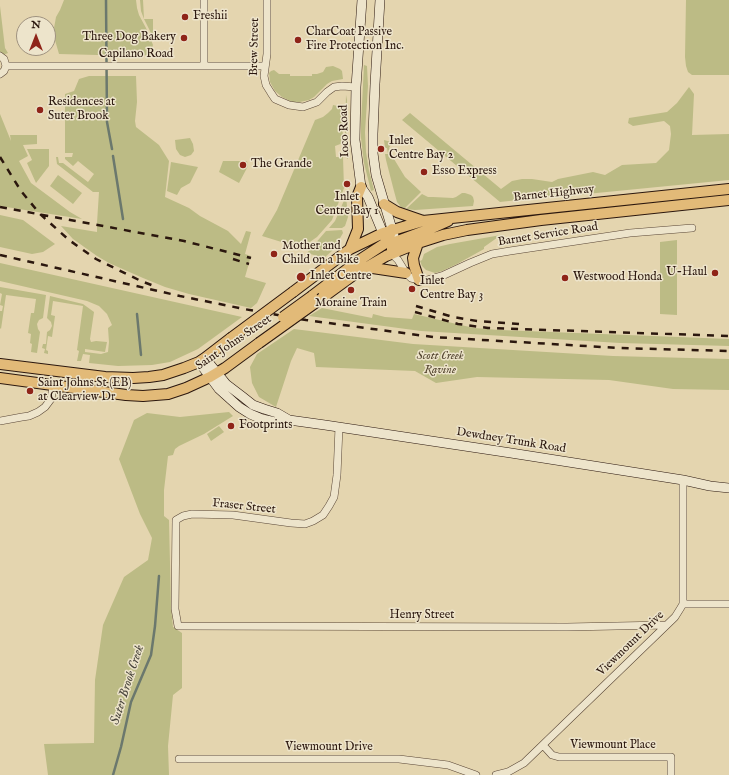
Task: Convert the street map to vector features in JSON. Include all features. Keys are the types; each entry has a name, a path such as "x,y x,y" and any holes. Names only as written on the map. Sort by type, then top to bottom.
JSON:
{"main road":[{"path":"380,0 373,140 375,165 392,244"},
{"name":"Ioco Road","path":"361,1 356,88 355,140 361,187 368,197 392,244"},
{"path":"350,249 358,229 357,197 361,187"},
{"name":"Barnet Highway","path":"392,244 423,221 729,189"},
{"name":"Barnet Highway","path":"392,244 418,243 443,235 467,230 585,215 729,200"},
{"path":"384,204 397,212 423,221"},
{"path":"317,297 358,261 380,246 392,244 455,217"},
{"path":"418,243 413,258 419,280"},
{"name":"Saint Johns Street","path":"0,364 105,377 134,378 163,375 202,360 350,249 392,244"},
{"name":"Saint Johns Street","path":"0,378 126,395 168,394 186,388 214,375 225,368 255,342 317,297 366,267 392,244"},
{"path":"366,267 406,273"},
{"name":"Dewdney Trunk Road","path":"202,360 214,375 253,405 278,413 288,420 511,453 729,488"}],"street":[{"path":"204,0 204,66"},
{"name":"Brew Street","path":"267,0 267,54 264,76 266,85 275,99 289,106 303,107 316,102 334,87 342,86 356,88"},
{"path":"0,56 5,61 6,66 4,71 0,74"},
{"name":"Capilano Road","path":"6,66 265,66"},
{"name":"Barnet Service Road","path":"419,280 427,280 444,276 492,254 630,233 692,228"},
{"path":"392,244 406,273 411,278 419,280"},
{"path":"0,421 29,416 38,412 45,407 51,399 53,386"},
{"name":"Fraser Street","path":"178,626 175,609 176,520 183,516 192,514 234,515 305,524 313,521 323,515 334,497 337,475 339,427"},
{"path":"683,480 683,604 729,604"},
{"name":"Viewmount Drive","path":"496,775 508,772 524,763 675,617 683,604"},
{"name":"Henry Street","path":"178,626 567,627 666,625"},
{"name":"Viewmount Place","path":"543,745 552,755 559,757 671,757 671,775"},
{"name":"Viewmount Drive","path":"180,759 398,759 448,765 476,775"}],"green space":[{"path":"64,0 136,0 139,15 153,45 150,55 59,54 56,44 56,17"},
{"path":"140,0 143,0 144,19 141,11"},
{"path":"686,0 729,0 729,75 692,75 688,72 685,57"},
{"path":"0,6 5,48 8,53 0,56"},
{"path":"144,19 153,19 153,37"},
{"path":"364,65 367,66 368,86 365,132 366,152 374,190 371,191 364,163 361,138"},
{"path":"333,66 342,71 343,79 332,81 327,84 309,100 292,102 282,97 275,91 270,82 269,73 274,70 279,74 290,74 290,76 312,76 312,74 323,72 326,67"},
{"path":"89,76 136,76 136,127 159,145 169,161 165,197 189,208 200,216 228,231 241,244 246,231 251,232 245,254 251,256 245,277 266,283 257,303 251,308 189,294 165,287 143,278 97,256 73,239 61,226 97,232 99,192 93,192 57,164 56,157 58,157 59,163 63,163 88,182 94,174 78,161 73,166 65,159 65,157 72,157 73,153 65,153 65,94 74,91 79,79"},
{"path":"689,87 694,94 692,135 729,134 729,180 500,202 402,120 410,113 501,189 512,181 522,179 552,182 558,179 593,172 605,175 622,165 656,163 669,150 671,134 670,126 664,121 633,126 628,123 629,118 667,112 677,103"},
{"path":"346,95 346,124 348,159 345,134"},
{"path":"333,105 342,107 343,143 335,146 336,157 343,157 344,188 332,220 317,237 301,248 262,236 277,210 315,120 328,113 332,109"},
{"path":"0,114 11,141 10,135 37,135 37,144 23,145 28,156 19,161 31,183 70,212 82,219 0,206"},
{"path":"190,138 194,151 191,155 185,157 180,155 176,149 175,140"},
{"path":"384,140 392,143 389,148 394,159 405,177 421,192 405,208 401,207 397,202 386,160 385,154 388,154 387,148 385,148"},
{"path":"27,149 49,149 49,166 36,183 27,163 32,160"},
{"path":"223,161 247,161 248,166 239,183 219,172"},
{"path":"171,162 198,167 190,183 181,188 177,195 167,191"},
{"path":"58,175 82,193 73,204 50,186"},
{"path":"462,193 473,197 473,206 415,210 406,209 422,194 428,197 453,198"},
{"path":"346,196 348,217 345,226 342,228 329,228 335,221"},
{"path":"0,215 23,220 55,244 43,252 32,254 0,247"},
{"path":"342,230 343,233 333,250 324,258 307,253 326,231"},
{"path":"501,235 484,247 484,249 442,271 435,273 426,270 420,261 422,260 424,254 437,247"},
{"path":"677,240 677,315 660,314 660,242"},
{"path":"0,263 242,317 198,349 170,362 152,365 118,366 89,363 90,355 83,354 81,361 77,361 83,306 53,301 51,315 55,316 52,337 48,336 46,350 48,351 48,354 44,353 45,349 42,348 43,344 46,344 47,332 52,326 51,322 47,318 50,296 83,304 94,312 90,339 91,342 107,342 105,352 85,349 85,352 101,354 108,352 108,328 112,325 107,314 99,306 87,301 0,281"},
{"path":"0,287 46,295 43,318 39,320 37,324 40,332 37,353 31,352 31,334 28,333 31,313 34,313 36,299 6,295 1,329 0,311 2,311 3,306 0,305 2,294 0,293"},
{"path":"322,308 372,318 373,314 385,317 412,319 414,314 474,328 500,330 729,339 729,346 620,343 421,331 309,316"},
{"name":"Scott Creek Ravine","path":"294,329 413,344 613,356 729,359 729,390 673,389 609,380 477,377 436,383 415,371 316,367 314,353 297,348 291,361 276,407 259,397 252,383 250,367 257,354"},
{"path":"229,412 233,416 204,434 179,446 175,449 173,455 168,456 164,490 164,516 169,520 171,607 173,627 182,633 182,688 173,695 168,746 169,775 48,775 44,744 94,743 95,680 103,625 124,577 148,560 152,538 140,514 119,459 134,420 147,413 180,417"},
{"path":"219,426 224,432 211,441 207,434"}],"waterway":[{"name":"Suter Brook Creek","path":"106,0 107,122 112,149"},
{"name":"Suter Brook Creek","path":"113,156 123,219"},
{"name":"Suter Brook Creek","path":"137,314 141,355"},
{"name":"Suter Brook Creek","path":"113,775 131,702 151,655 159,576"}],"railway":[{"path":"0,157 21,191 40,214 69,240 96,259 154,286"},
{"path":"0,207 184,241 251,258"},
{"path":"0,255 244,309 306,320 433,337 619,348 729,351"},
{"path":"233,259 249,264"},
{"path":"416,306 453,317 477,321 519,324"},
{"path":"415,312 458,324 488,328 729,336"}],"place":[{"name":"Freshii","path":"185,17"},
{"name":"Three Dog Bakery","path":"184,38"},
{"name":"CharCoat Passive Fire Protection Inc.","path":"298,40"},
{"name":"Residences at Suter Brook","path":"40,110"},
{"name":"Inlet Centre Bay 2","path":"381,149"},
{"name":"The Grande","path":"243,165"},
{"name":"Esso Express","path":"424,172"},
{"name":"Inlet Centre Bay 1","path":"347,184"},
{"name":"Mother and Child on a Bike","path":"274,254"},
{"name":"U-Haul","path":"715,273"},
{"name":"Inlet Centre","path":"301,277"},
{"name":"Westwood Honda","path":"565,278"},
{"name":"Inlet Centre Bay 3","path":"412,289"},
{"name":"Moraine Train","path":"351,290"},
{"name":"Saint Johns St (EB) at Clearview Dr","path":"30,391"},
{"name":"Footprints","path":"231,426"}]}
